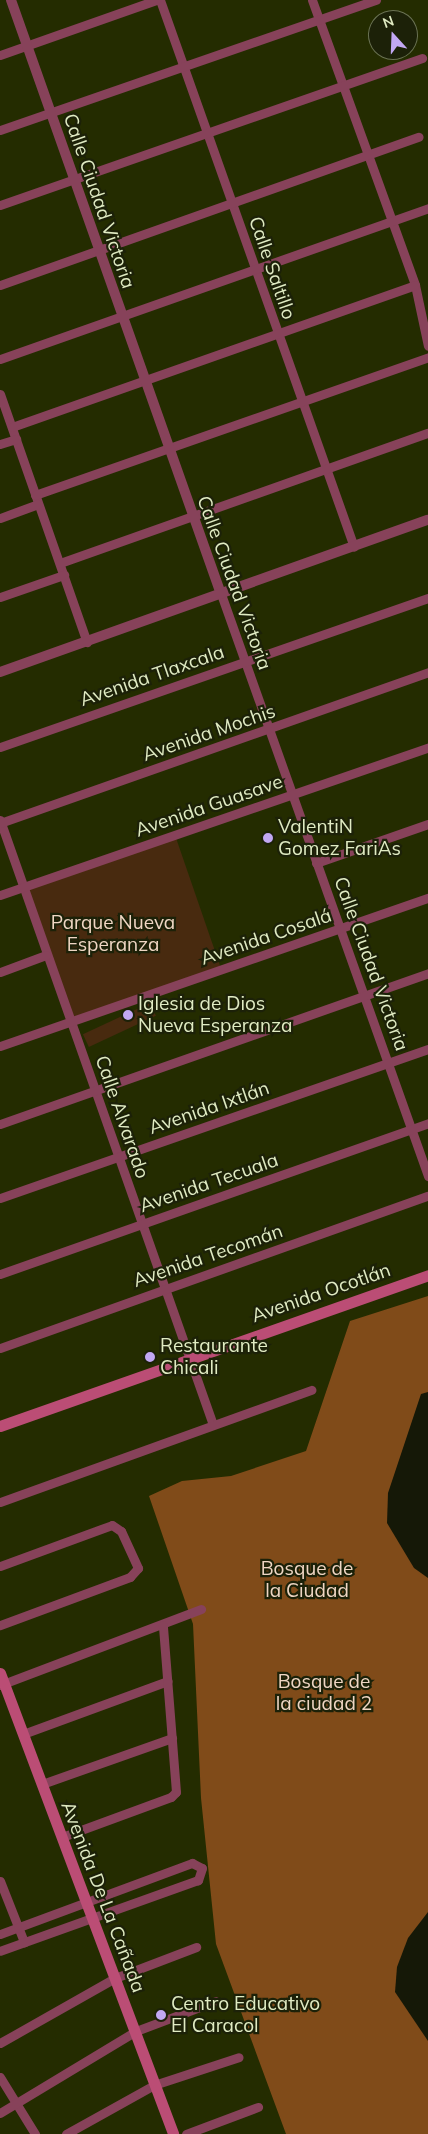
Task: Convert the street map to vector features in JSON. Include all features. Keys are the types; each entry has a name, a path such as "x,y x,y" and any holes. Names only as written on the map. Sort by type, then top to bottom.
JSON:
{"main road":[{"name":"Avenida Ocotlán","path":"0,1426 428,1274"},
{"name":"Avenida De La Cañada","path":"1,1681 136,2031 172,2134"}],"street":[{"name":"Calle Ciudad Victoria","path":"11,0 166,449 193,516 428,1176"},
{"path":"0,54 156,0"},
{"name":"Calle Saltillo","path":"160,0 354,546"},
{"path":"312,0 415,285 428,346"},
{"path":"0,130 376,0"},
{"path":"0,205 422,58"},
{"path":"0,284 419,137"},
{"path":"0,359 428,208"},
{"path":"12,427 415,285"},
{"path":"0,518 37,499 166,449 428,357"},
{"path":"0,394 87,642"},
{"path":"60,563 428,433"},
{"path":"0,444 16,439"},
{"path":"0,672 428,520"},
{"path":"0,597 64,575"},
{"name":"Avenida Tlaxcala","path":"0,747 428,598"},
{"name":"Avenida Mochis","path":"0,822 428,672"},
{"name":"Avenida Guasave","path":"0,895 428,748"},
{"name":"Calle Alvarado","path":"0,822 214,1425"},
{"path":"316,863 428,824"},
{"name":"Avenida Cosalá","path":"0,1046 428,898"},
{"path":"0,972 46,955"},
{"path":"0,1124 428,973"},
{"name":"Avenida Ixtlán","path":"0,1198 428,1049"},
{"name":"Avenida Tecuala","path":"0,1274 428,1123"},
{"name":"Avenida Tecomán","path":"0,1348 164,1288 428,1196"},
{"path":"0,1502 311,1390"},
{"path":"0,1566 112,1525 121,1531 138,1568 130,1576 0,1625"},
{"path":"1,1681 163,1626 201,1609"},
{"path":"62,1837 174,1796 177,1789 163,1626"},
{"path":"23,1734 168,1681"},
{"path":"42,1784 172,1738"},
{"path":"0,1934 192,1864 202,1868 198,1880 0,1951"},
{"path":"0,1881 24,1942"},
{"path":"0,2043 114,1978 196,1948"},
{"path":"0,2113 14,2102 136,2031 216,2001"},
{"path":"66,2134 154,2085 239,2057"},
{"path":"0,2077 35,2134"},
{"path":"186,2134 258,2107"}],"green space":[{"name":"Parque Nueva Esperanza","path":"176,838 222,970 70,1022 25,890"},
{"path":"150,1003 156,1016 89,1047 83,1034"},
{"name":"Bosque de la Ciudad","path":"428,1296 428,2134 286,2134 216,1944 201,1798 193,1624 149,1496 182,1481 231,1476 306,1451 350,1321"}],"shaded area":[{"path":"428,1392 428,1578 414,1568 387,1523 388,1493 421,1394"},
{"path":"428,1912 428,2041 395,1992 397,1967 408,1938"}],"place":[{"name":"ValentiN Gomez FariAs","path":"268,838"},
{"name":"Iglesia de Dios Nueva Esperanza","path":"128,1015"},
{"name":"Restaurante Chicali","path":"150,1357"},
{"name":"Centro Educativo El Caracol","path":"161,2015"}],"park label":[{"name":"Bosque de la ciudad 2","path":"324,1693"}]}
